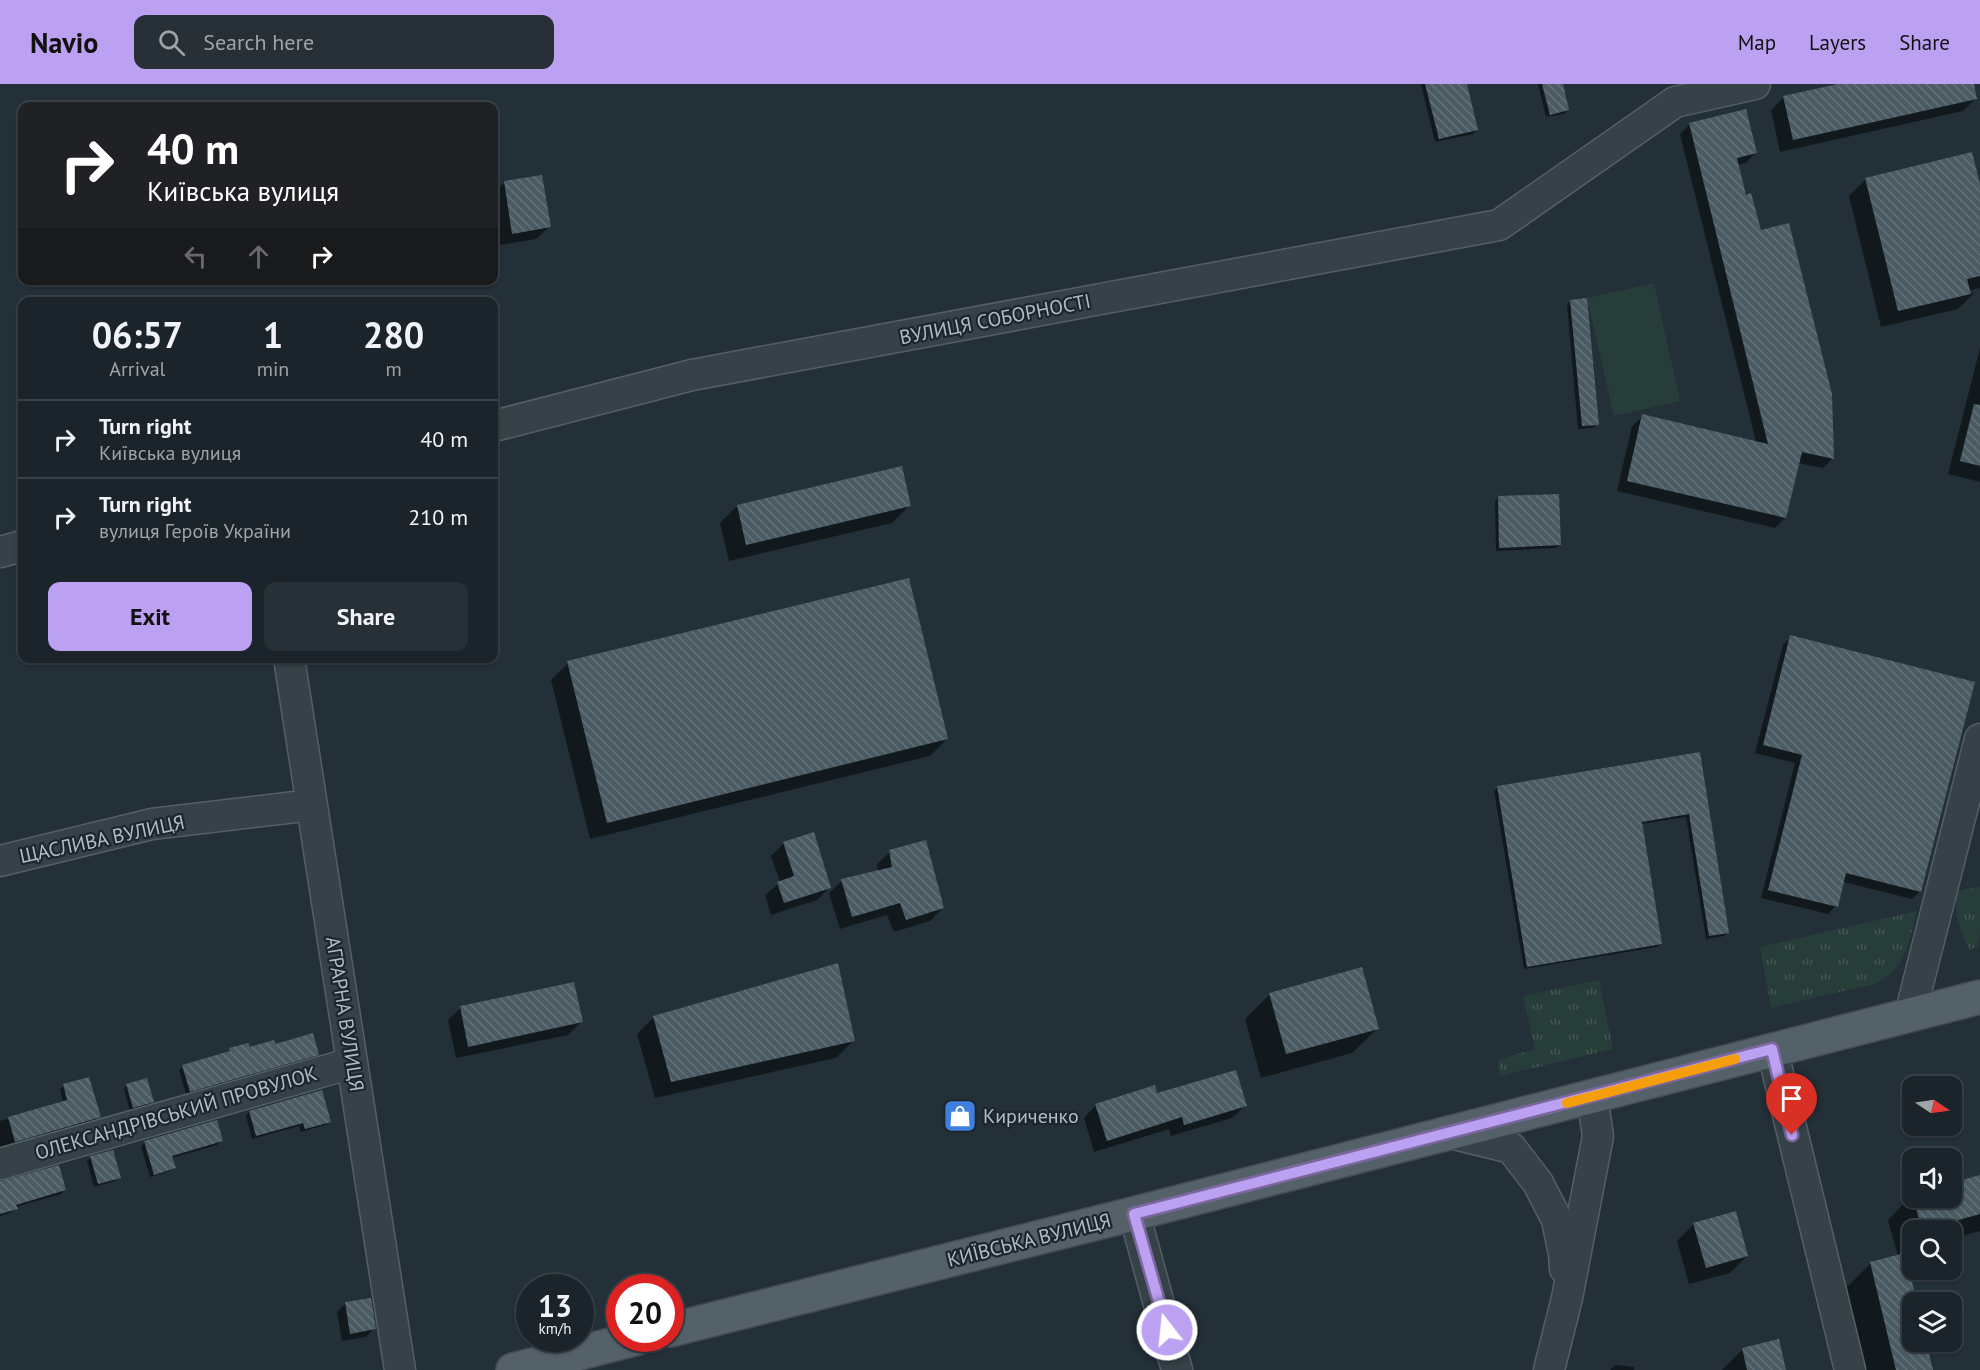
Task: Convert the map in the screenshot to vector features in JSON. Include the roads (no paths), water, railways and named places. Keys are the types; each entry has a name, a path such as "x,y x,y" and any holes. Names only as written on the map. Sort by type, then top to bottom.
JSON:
{"main road":[{"name":"КИЇВСЬКА ВУЛИЦЯ","path":"684,1326 1134,1214 1980,997"},
{"path":"513,1370 589,1360 607,1352"}],"street":[{"name":"ВУЛИЦЯ СОБОРНОСТІ","path":"498,425 692,375 1499,225 1674,102 1755,84"},
{"path":"0,552 18,547"},
{"name":"АГРАРНА ВУЛИЦЯ","path":"290,663 400,1370"},
{"path":"1910,1015 1980,739"},
{"name":"ЩАСЛИВА ВУЛИЦЯ","path":"0,861 152,824 312,805"},
{"path":"1772,1049 1850,1370"},
{"name":"ОЛЕКСАНДРІВСЬКИЙ ПРОВУЛОК","path":"0,1164 352,1063"},
{"path":"1550,1370 1567,1298 1598,1136 1592,1097"},
{"path":"1450,1133 1511,1148 1538,1183 1557,1220 1564,1254 1567,1298"},
{"path":"1134,1214 1178,1370"}],"place":[{"name":"Кириченко","path":"960,1116"}]}
